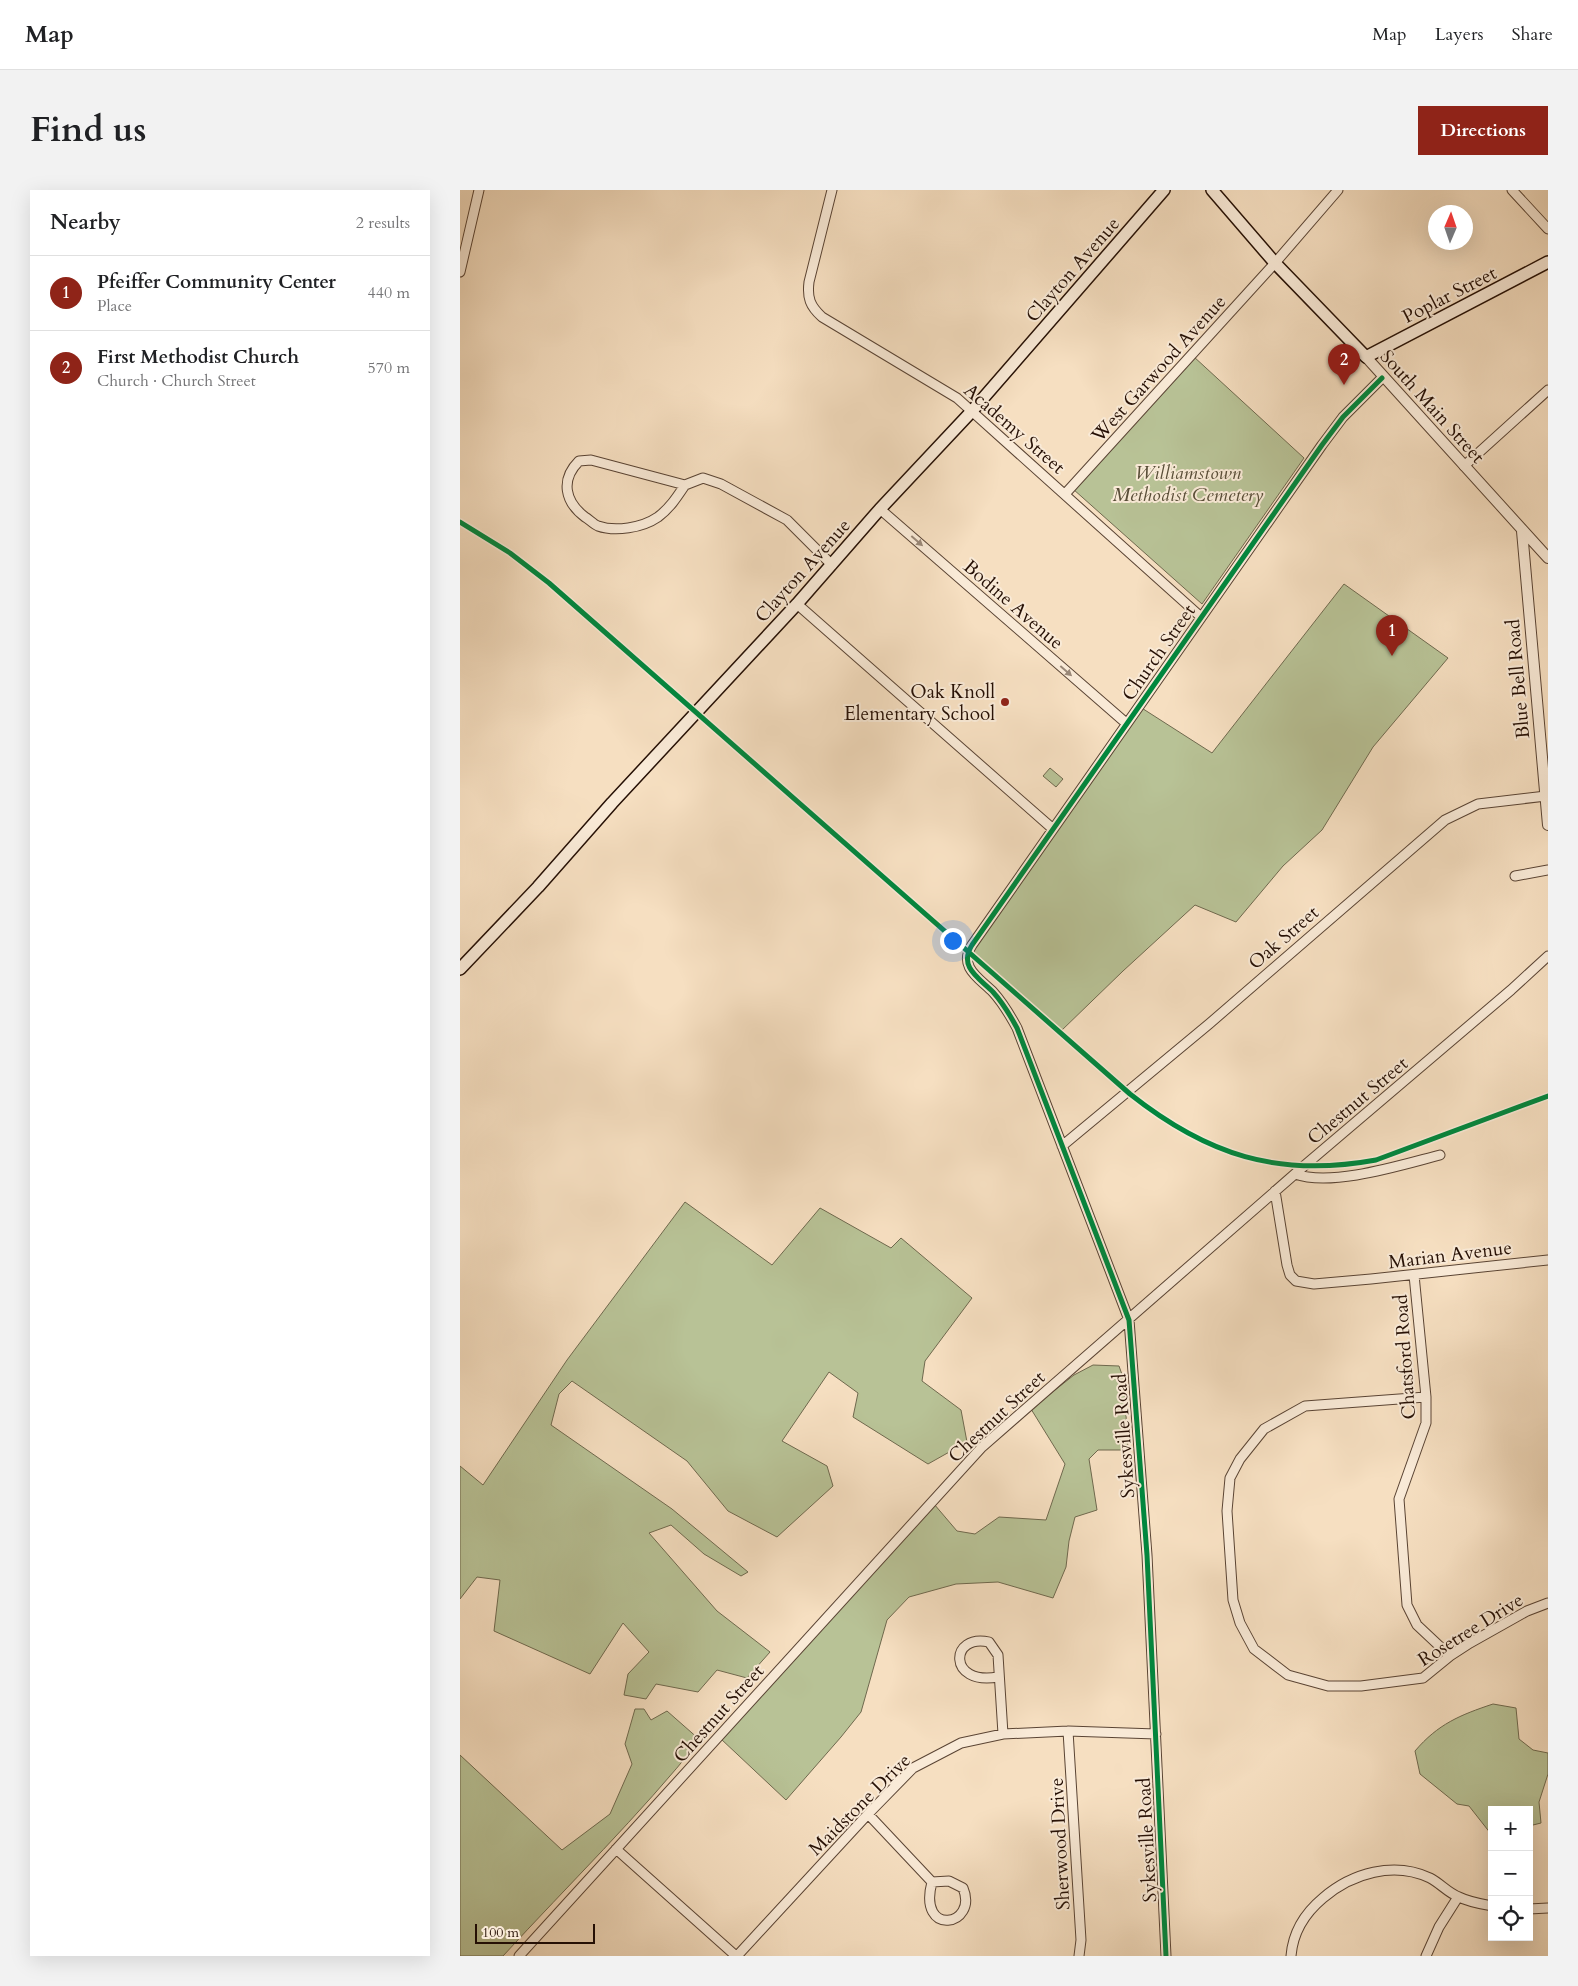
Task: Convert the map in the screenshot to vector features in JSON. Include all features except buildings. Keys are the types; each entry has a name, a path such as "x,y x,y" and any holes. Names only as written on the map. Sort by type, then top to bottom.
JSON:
{"main road":[{"name":"Clayton Avenue","path":"460,968 538,887 612,803 797,604 880,509 972,411 1164,190"},
{"name":"South Main Street","path":"1212,190 1275,263 1366,357"},
{"name":"Poplar Street","path":"1366,357 1548,262"}],"street":[{"path":"460,272 478,190"},
{"name":"Academy Street","path":"832,190 810,278 809,302 822,317 937,384 972,411 1201,617"},
{"name":"West Garwood Avenue","path":"1065,494 1275,263 1338,190"},
{"path":"1512,190 1548,229"},
{"name":"South Main Street","path":"1366,357 1382,378 1548,558"},
{"name":"Church Street","path":"968,952 1126,723 1330,434 1382,378"},
{"path":"1464,466 1548,390"},
{"path":"685,485 591,460 579,461 572,468 568,477 567,498 574,508 597,526 631,528 656,518 674,502 685,485 703,478 721,484 787,520 832,565"},
{"name":"Bodine Avenue","path":"880,509 1126,723"},
{"name":"Blue Bell Road","path":"1522,530 1545,760 1548,825"},
{"path":"797,604 1053,829"},
{"name":"Oak Street","path":"1062,1146 1209,1024 1445,820 1478,804 1546,796"},
{"path":"1515,876 1548,870"},
{"name":"Sykesville Road","path":"968,952 967,962 970,971 1003,1004 1017,1028 1129,1320 1147,1555 1166,1956"},
{"name":"Chestnut Street","path":"520,1956 968,1461 1275,1191 1512,990 1548,956"},
{"path":"1295,1174 1307,1178 1340,1177 1440,1155"},
{"name":"Marian Avenue","path":"1275,1191 1287,1265 1290,1274 1296,1281 1314,1284 1548,1260"},
{"name":"Chatsford Road","path":"1414,1275 1426,1397 1426,1423 1399,1499 1401,1545 1407,1605 1417,1625 1450,1656"},
{"name":"Rosetree Drive","path":"1426,1397 1305,1406 1264,1429 1240,1459 1230,1478 1226,1511 1233,1600 1240,1624 1254,1649 1288,1674 1328,1686 1361,1686 1423,1678 1450,1656 1527,1611 1548,1603"},
{"path":"998,1677 982,1678 966,1673 961,1667 960,1661 962,1652 967,1644 975,1641 989,1642 998,1655 1003,1734"},
{"name":"Maidstone Drive","path":"737,1956 913,1768 961,1743 1003,1734 1068,1731 1156,1734"},
{"name":"Sherwood Drive","path":"1068,1731 1080,1940 1079,1956"},
{"path":"868,1814 932,1882"},
{"path":"616,1849 737,1956"},
{"path":"1292,1956 1298,1928 1316,1904 1345,1882 1368,1873 1400,1870 1429,1878 1458,1897 1488,1905"},
{"path":"949,1881 963,1888 966,1897 962,1913 954,1919 946,1920 937,1918 932,1913 928,1897 932,1882 949,1881"},
{"path":"1426,1956 1439,1927 1458,1897"},
{"path":"1533,1909 1548,1908"}],"green space":[{"name":"Williamstown Methodist Cemetery","path":"1193,356 1304,458 1202,604 1073,489"},
{"path":"1344,584 1448,658 1373,747 1322,830 1283,866 1236,922 1195,905 1061,1031 970,951 1137,705 1212,753"},
{"path":"1050,768 1063,779 1056,787 1043,776"},
{"path":"685,1202 772,1265 820,1208 891,1248 901,1238 972,1298 925,1361 922,1381 961,1410 967,1442 928,1464 853,1417 858,1393 829,1372 782,1441 827,1466 833,1486 777,1537 728,1511 687,1461 572,1381 559,1394 551,1425 672,1509 748,1572 741,1576 704,1554 671,1525 649,1533 717,1611 770,1652 747,1678 717,1670 698,1692 656,1684 646,1699 624,1695 628,1674 649,1652 623,1623 590,1674 494,1631 500,1580 477,1577 460,1599 460,1466 483,1485 567,1360"},
{"path":"1093,1365 1119,1366 1124,1380 1128,1450 1098,1450 1089,1459 1097,1510 1075,1517 1069,1541 1066,1567 1053,1598 998,1582 956,1584 909,1597 887,1620 861,1712 786,1800 721,1739 934,1504 957,1531 975,1534 999,1517 1046,1520 1065,1464 1031,1409 1074,1375"},
{"path":"1493,1704 1516,1708 1519,1739 1533,1750 1548,1753 1548,1774 1539,1802 1541,1823 1533,1825 1533,1806 1488,1806 1488,1830 1469,1806 1457,1804 1420,1774 1415,1751 1441,1727 1470,1712"},
{"path":"635,1709 644,1709 651,1720 667,1711 700,1740 628,1823 503,1956 460,1956 460,1755 562,1850 610,1814 632,1764 625,1744"}],"cycle path":[{"path":"1166,1956 1147,1555 1129,1320 1017,1028 997,996 972,972 967,960 972,945 1322,445 1343,417 1382,378"},
{"path":"460,522 510,553 549,583 1130,1094 1187,1133 1245,1157 1275,1163 1307,1166 1340,1165 1376,1160 1548,1096"}],"place":[{"name":"First Methodist Church","path":"1344,385"},
{"name":"Pfeiffer Community Center","path":"1392,656"},
{"name":"Oak Knoll Elementary School","path":"1005,702"}]}
